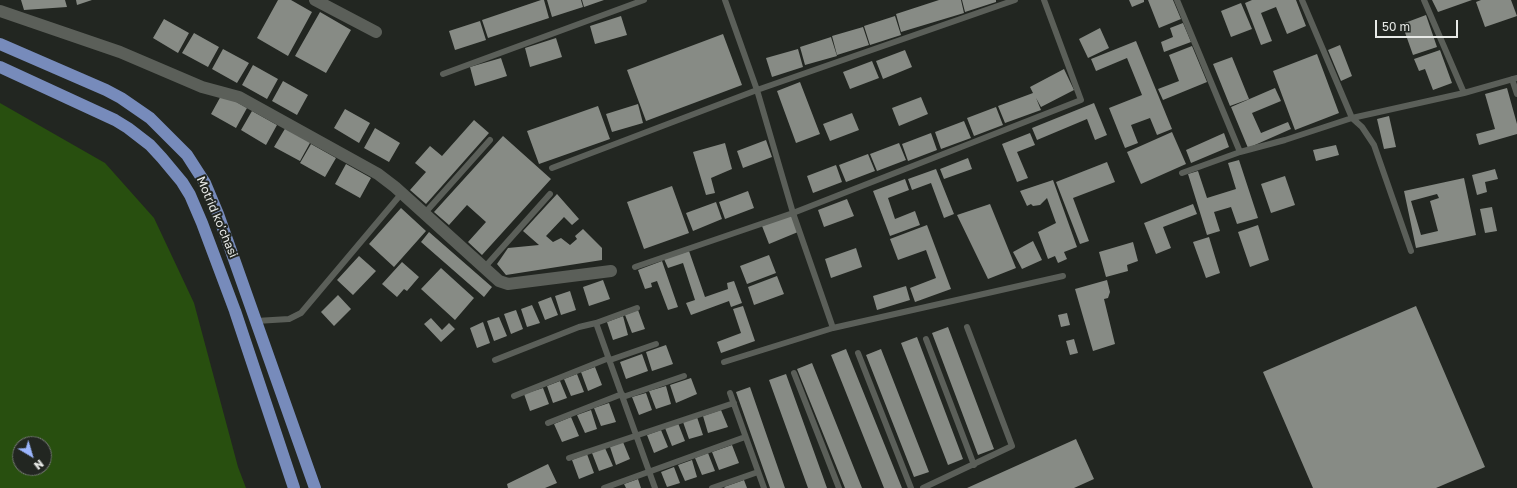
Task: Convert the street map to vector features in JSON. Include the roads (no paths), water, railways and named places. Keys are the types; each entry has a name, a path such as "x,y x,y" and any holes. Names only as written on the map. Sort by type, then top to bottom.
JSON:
{"main road":[{"name":"Motrid ko'chasi","path":"0,44 121,98 150,118 176,142 196,169 207,188 218,214 315,488"},
{"name":"Motrid ko'chasi","path":"0,67 115,120 128,128 150,146 182,182 190,195 205,230 235,311 294,488"}],"street":[{"path":"315,0 376,32"},
{"path":"0,11 120,52 202,87 238,97 378,174 402,193 499,281 508,284 611,270"}],"lane":[{"path":"443,74 644,0"},
{"path":"725,0 757,90 793,213 833,328"},
{"path":"552,168 757,90 1015,0"},
{"path":"635,267 793,213 1081,100 1044,0"},
{"path":"1177,0 1240,152"},
{"path":"1302,0 1352,118 1362,127 1374,146 1411,251"},
{"path":"1424,0 1464,93"},
{"path":"1182,173 1240,152 1285,140 1352,118 1464,93 1515,78 1517,94"},
{"path":"424,214 490,140"},
{"path":"256,321 289,319 301,313 402,193"},
{"path":"484,268 550,194"},
{"path":"724,362 833,328 1063,276"},
{"path":"495,360 578,327 637,308"},
{"path":"596,322 655,488"},
{"path":"923,488 1012,446 967,327"},
{"path":"926,339 974,465"},
{"path":"514,396 610,359 656,344"},
{"path":"858,353 911,488"},
{"path":"794,373 839,488"},
{"path":"548,423 622,396 684,376"},
{"path":"730,393 764,488"},
{"path":"569,458 734,402"},
{"path":"604,488 746,437"},
{"path":"712,488 758,472"}]}
